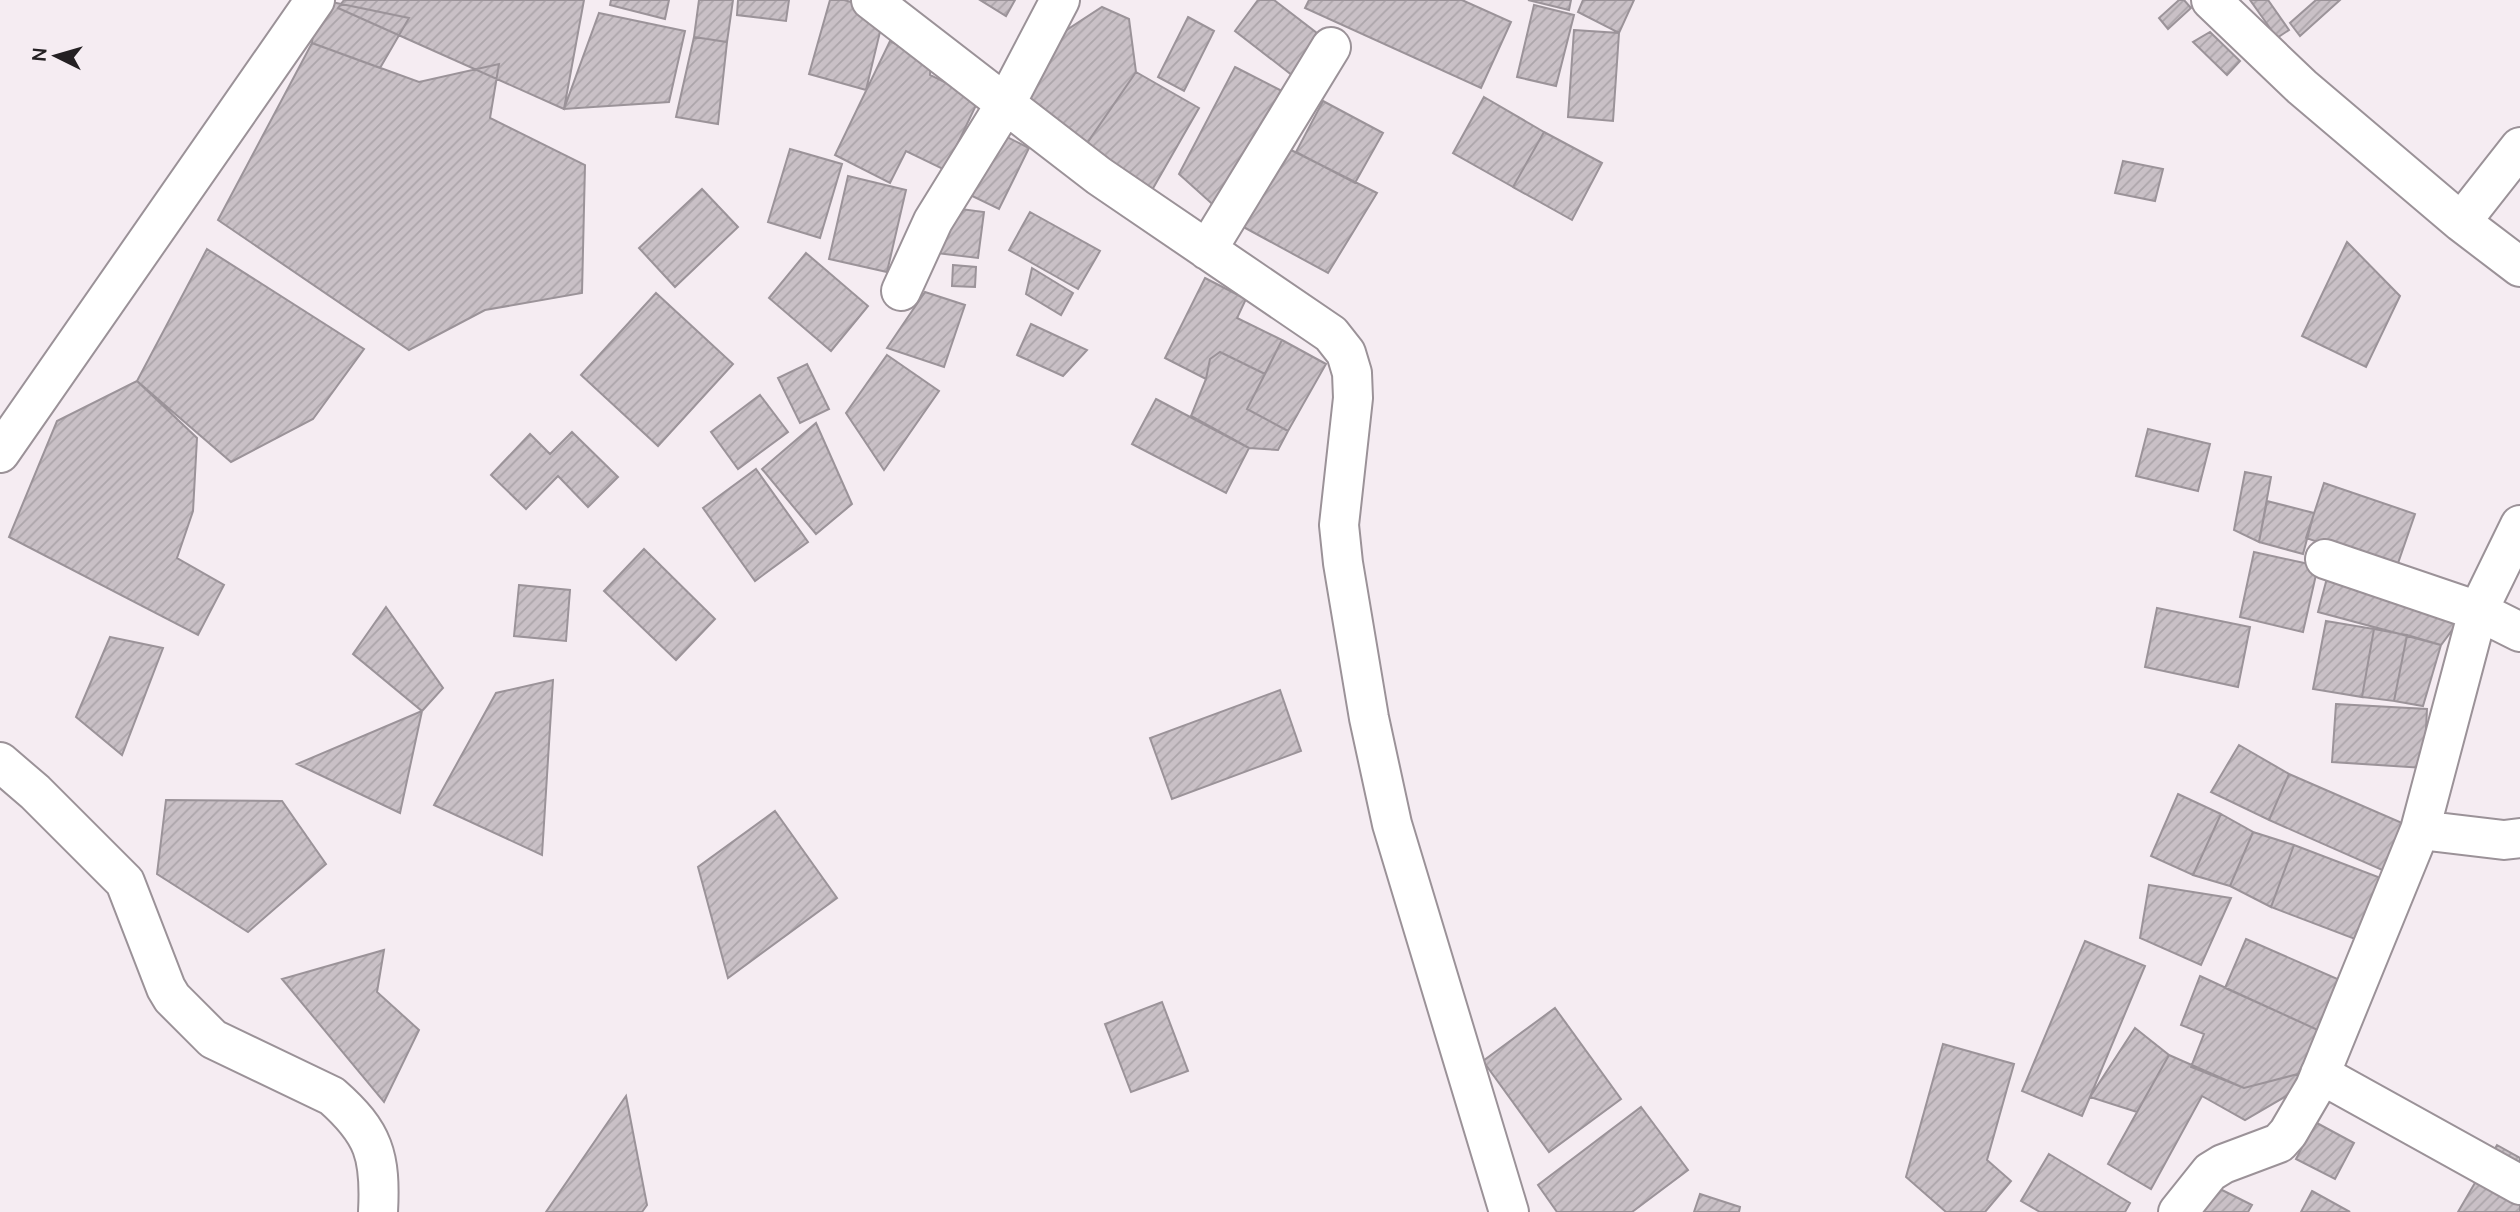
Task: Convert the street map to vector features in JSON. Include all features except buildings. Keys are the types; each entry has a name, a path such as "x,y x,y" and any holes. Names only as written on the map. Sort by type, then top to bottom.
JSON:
{"street":[{"path":"0,453 315,0"},
{"path":"871,0 1099,176 1331,334 1346,353 1350,363 1353,398 1340,509 1340,544 1369,718 1392,824 1508,1212"},
{"path":"901,291 933,221 1006,103 1060,0"},
{"path":"2211,0 2302,87 2461,222 2520,267"},
{"path":"1207,250 1331,47"},
{"path":"2461,222 2520,147"},
{"path":"2178,1212 2210,1172 2223,1164 2279,1143 2288,1133 2320,1074 2420,830 2478,611 2520,525"},
{"path":"2325,559 2478,611 2520,632"},
{"path":"0,762 35,792 125,882 166,988 172,998 208,1035 332,1096 348,1110 365,1132 375,1153 379,1180 377,1212"},
{"path":"2420,830 2504,840 2520,838"},
{"path":"2320,1074 2520,1185"}]}
